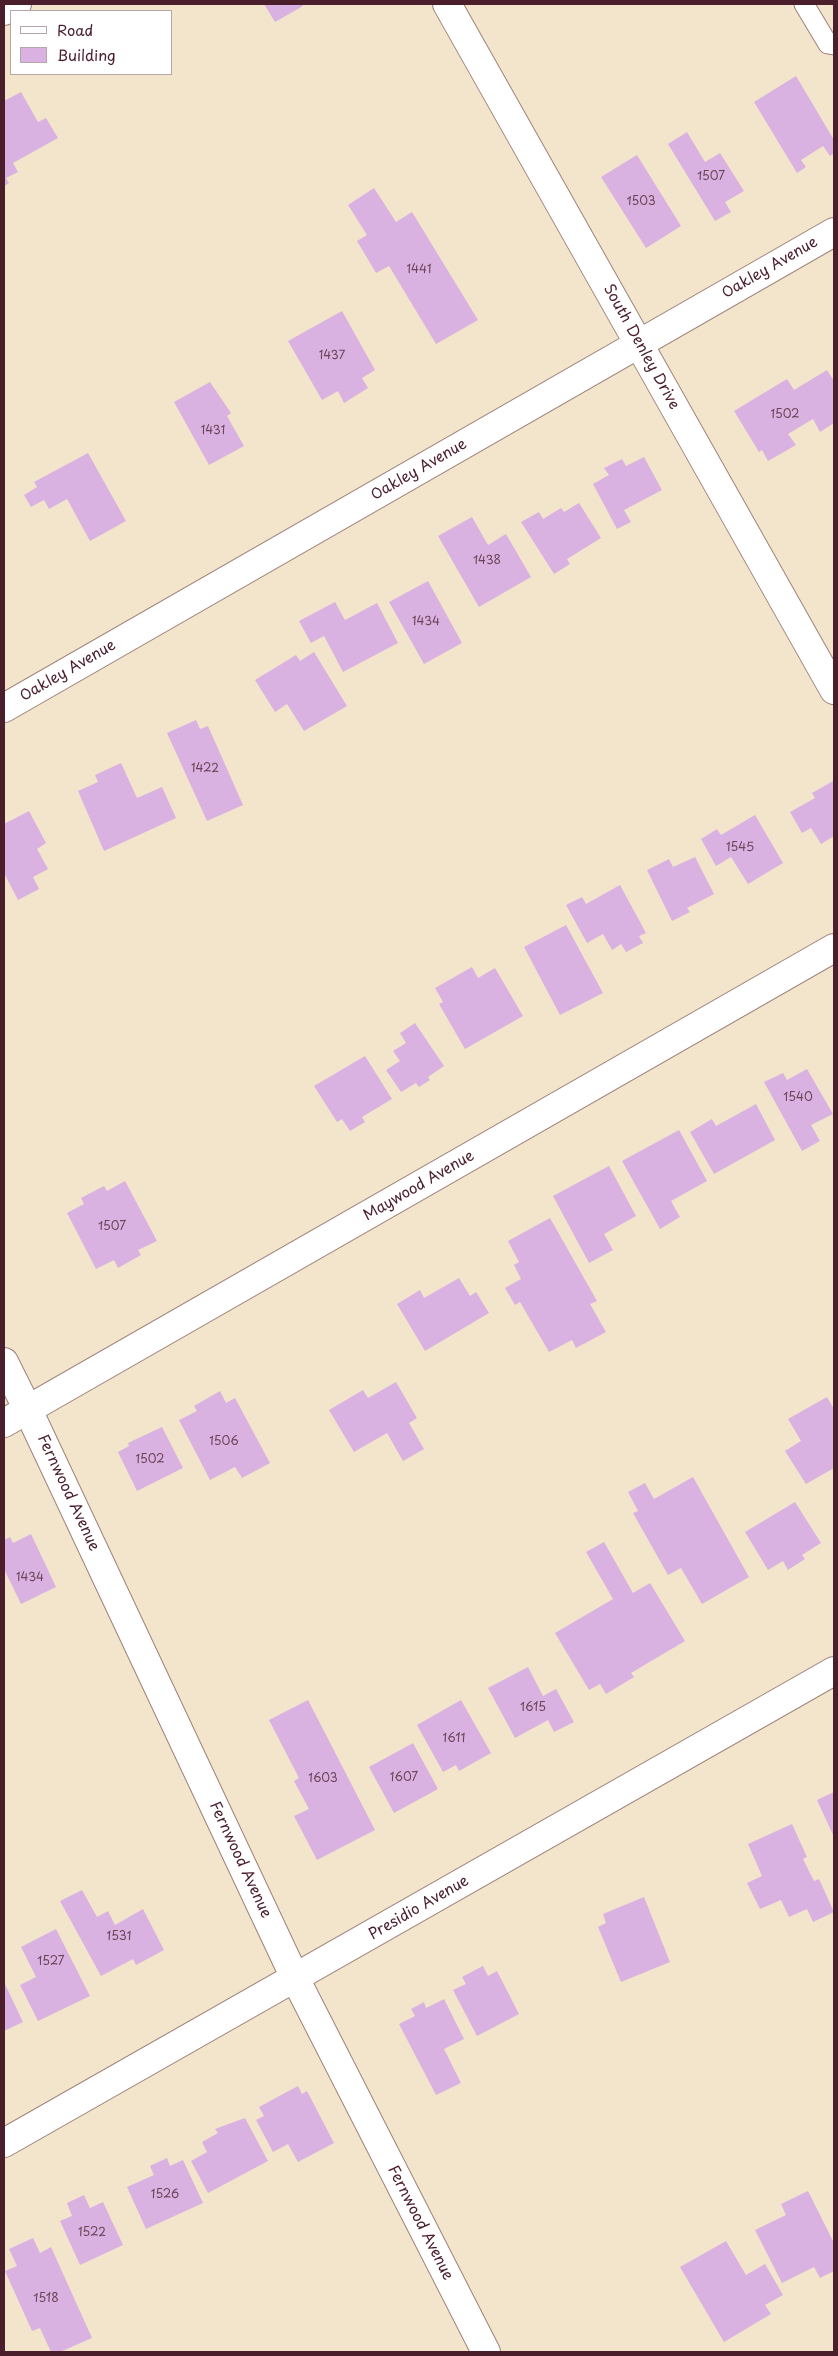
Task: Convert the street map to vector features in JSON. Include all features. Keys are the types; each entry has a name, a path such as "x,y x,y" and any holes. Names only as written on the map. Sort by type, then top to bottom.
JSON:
{"street":[{"path":"4,11 17,4"},
{"name":"South Denley Drive","path":"447,4 834,690"},
{"name":"Oakley Avenue","path":"4,708 834,232"},
{"name":"Maywood Avenue","path":"4,1424 834,948"},
{"name":"Fernwood Avenue","path":"4,1362 295,1978 486,2352"},
{"name":"Presidio Avenue","path":"4,2143 834,1671"}],"lane":[{"path":"804,4 828,44 834,45"}],"building":[{"path":"264,4 302,4 303,6 275,22"},
{"path":"796,76 834,140 834,153 830,156 823,146 801,160 806,167 797,173 754,102"},
{"path":"21,92 38,122 46,118 58,138 13,163 18,172 6,178 9,183 4,186 4,101"},
{"path":"687,132 705,162 720,153 744,191 725,202 731,212 715,221 668,144"},
{"path":"637,155 681,226 646,248 601,177"},
{"path":"374,188 396,222 412,212 478,320 436,344 389,266 376,273 357,241 367,235 348,205"},
{"path":"342,311 375,370 362,378 368,388 344,403 338,391 322,400 288,341"},
{"path":"827,370 834,381 834,423 820,432 813,419 788,434 796,445 768,461 762,450 759,452 734,411 787,379 794,390"},
{"path":"210,382 231,413 227,416 244,446 209,465 174,402"},
{"path":"88,453 126,521 90,541 67,499 49,509 44,500 31,507 24,495 37,487 34,482"},
{"path":"644,457 662,490 624,510 631,522 617,529 593,484 609,475 604,468 622,459 626,466"},
{"path":"579,503 601,538 567,559 570,564 554,574 521,522 539,512 543,519 561,508 564,512"},
{"path":"472,517 488,545 506,534 531,577 479,607 438,536"},
{"path":"428,581 462,643 424,664 389,602"},
{"path":"335,602 345,620 377,603 398,643 343,672 324,636 311,643 299,621"},
{"path":"314,652 347,706 304,731 287,704 275,712 255,680 296,655 300,661"},
{"path":"196,720 200,729 208,726 243,805 207,821 167,733"},
{"path":"121,763 137,798 162,787 176,818 104,851 78,791 98,782 95,775"},
{"path":"833,781 834,836 821,844 811,828 802,833 790,812 815,798 812,793"},
{"path":"29,811 46,843 37,849 48,869 33,877 39,889 18,900 4,873 4,824"},
{"path":"755,815 783,863 748,884 731,857 716,866 701,839 717,829 721,835"},
{"path":"695,857 714,894 687,908 690,912 672,921 647,870 669,859 673,867"},
{"path":"620,885 646,933 639,936 643,943 626,952 621,944 612,950 603,934 587,943 566,905 582,897 586,904"},
{"path":"566,925 603,993 560,1015 524,947"},
{"path":"472,967 478,978 495,968 523,1016 465,1049 439,1004 443,1002 435,988"},
{"path":"415,1023 444,1066 428,1077 430,1080 419,1087 416,1083 401,1092 386,1070 400,1061 393,1051 406,1043 400,1033"},
{"path":"365,1056 392,1099 362,1117 365,1122 350,1131 342,1119 337,1122 314,1086"},
{"path":"807,1069 833,1114 811,1125 820,1141 802,1151 764,1082 783,1073 787,1080"},
{"path":"756,1104 775,1140 714,1174 690,1132 712,1119 716,1126"},
{"path":"679,1130 707,1181 671,1201 680,1217 660,1229 622,1161"},
{"path":"609,1166 636,1216 604,1234 613,1250 589,1263 553,1196"},
{"path":"125,1181 157,1241 138,1250 141,1255 118,1268 114,1260 96,1269 67,1213 84,1204 81,1198 104,1186 107,1191"},
{"path":"550,1218 597,1301 590,1304 606,1332 576,1348 572,1340 549,1352 520,1302 515,1305 505,1288 521,1279 514,1265 519,1262 508,1241"},
{"path":"459,1278 470,1296 476,1292 489,1313 425,1351 397,1304 420,1290 424,1298"},
{"path":"396,1382 417,1418 409,1423 424,1449 403,1461 387,1433 354,1452 329,1410 363,1390 368,1398"},
{"path":"220,1391 226,1403 235,1398 270,1463 242,1478 235,1467 210,1480 179,1420 197,1411 194,1406"},
{"path":"827,1397 834,1409 834,1468 806,1484 785,1451 801,1441 788,1419"},
{"path":"162,1427 183,1468 137,1491 118,1452 129,1446 128,1443"},
{"path":"693,1477 749,1577 702,1604 681,1568 668,1575 633,1513 638,1511 628,1492 645,1483 654,1499"},
{"path":"795,1502 821,1543 802,1555 805,1559 788,1570 783,1561 768,1570 745,1532"},
{"path":"31,1534 56,1587 21,1604 4,1569 4,1540 10,1537 13,1543"},
{"path":"604,1542 633,1593 650,1583 685,1641 631,1673 634,1677 606,1694 600,1684 589,1690 555,1633 613,1599 586,1552"},
{"path":"528,1667 543,1696 556,1689 574,1722 554,1732 548,1720 515,1738 488,1688"},
{"path":"308,1700 375,1830 317,1860 294,1816 309,1809 294,1781 299,1778 269,1720"},
{"path":"461,1700 491,1753 459,1771 456,1765 443,1772 417,1725"},
{"path":"413,1743 438,1789 394,1813 369,1767"},
{"path":"834,1792 834,1837 817,1800"},
{"path":"792,1824 807,1857 803,1859 814,1881 819,1879 834,1912 813,1922 807,1909 789,1917 781,1900 760,1909 747,1883 762,1876 748,1844"},
{"path":"82,1890 97,1917 108,1911 115,1925 143,1909 164,1950 136,1965 133,1959 101,1976 60,1901"},
{"path":"644,1897 670,1962 621,1982 598,1927 606,1923 603,1914"},
{"path":"56,1929 90,1996 38,2021 20,1985 36,1977 21,1947"},
{"path":"483,1966 488,1976 497,1971 519,2014 477,2036 453,1990 466,1984 462,1977"},
{"path":"4,1982 23,2022 4,2031"},
{"path":"444,1999 464,2039 444,2049 461,2083 436,2095 399,2024 415,2016 411,2009 424,2002 426,2008"},
{"path":"298,2086 302,2094 307,2091 334,2143 298,2162 288,2144 273,2152 256,2120 264,2116 259,2107"},
{"path":"245,2118 268,2161 208,2193 191,2161 207,2152 202,2142 218,2133 215,2129"},
{"path":"167,2158 170,2166 183,2160 203,2203 146,2229 127,2187 154,2175 150,2166"},
{"path":"808,2191 834,2243 834,2271 820,2278 814,2267 782,2283 755,2230 786,2215 781,2204"},
{"path":"84,2195 90,2208 103,2202 123,2245 80,2265 60,2221 72,2216 67,2203"},
{"path":"33,2238 40,2253 51,2247 92,2338 60,2352 51,2352 40,2328 32,2331 5,2271 17,2266 9,2249"},
{"path":"726,2241 746,2275 765,2264 783,2295 765,2305 771,2314 724,2342 680,2267"}]}
